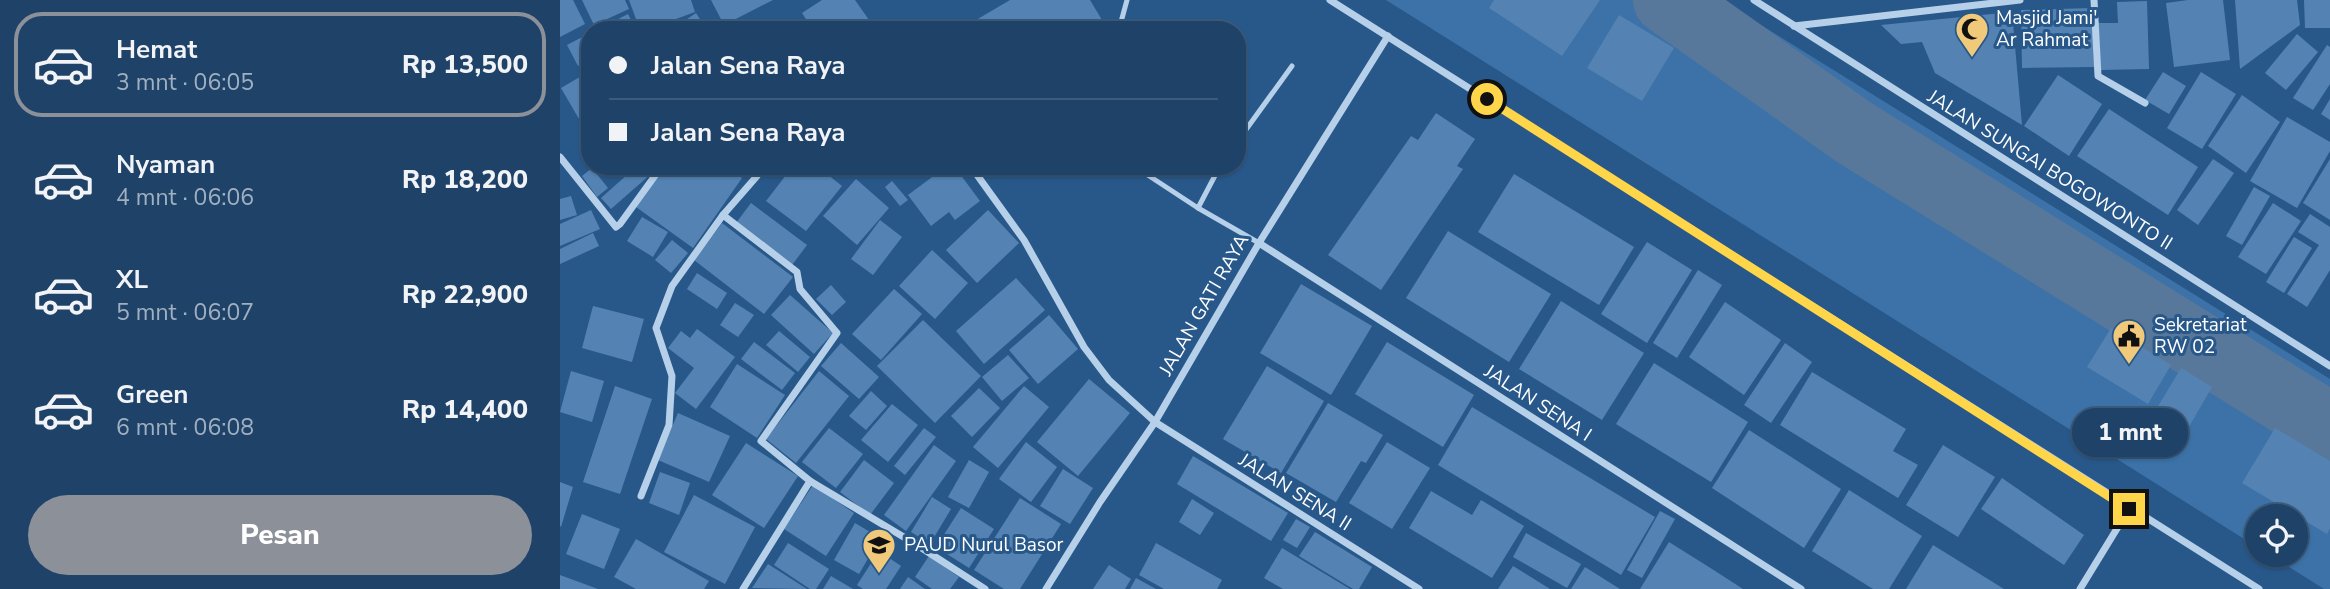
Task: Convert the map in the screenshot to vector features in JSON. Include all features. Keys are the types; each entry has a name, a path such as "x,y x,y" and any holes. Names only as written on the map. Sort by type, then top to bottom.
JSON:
{"street":[{"path":"1330,0 2259,589"},
{"name":"JALAN SUNGAI BOGOWONTO II","path":"1754,0 2330,366"},
{"path":"1793,26 2020,0"},
{"path":"2094,0 2098,76 2145,103"},
{"name":"JALAN GATI RAYA","path":"1045,589 1155,422 1259,243 1388,36"},
{"path":"560,157 615,227 620,224 655,175"},
{"path":"641,496 669,425 672,376 656,328 672,286 756,175"},
{"name":"JALAN SENA II","path":"977,175 1024,240 1084,347 1109,380 1155,422 1419,589"},
{"path":"723,215 797,272 800,289 837,333 761,441 810,481 985,589"},
{"name":"JALAN SENA I","path":"1259,243 1801,589"},
{"path":"743,589 810,481"},
{"path":"2080,589 2129,509"}],"lane":[{"path":"1121,21 1127,0"},
{"path":"1246,130 1292,66"},
{"path":"1148,175 1259,243"},
{"path":"1198,208 1215,175"}],"shaded area":[{"path":"1386,0 1721,0 2330,379 2330,589 2324,589 2289,567 2308,567 2308,504 2245,504 2245,539"}],"building":[{"path":"560,0 573,0 584,21 581,21 581,26 560,37"},
{"path":"582,0 625,0 629,9 603,21 592,21"},
{"path":"629,0 691,0 695,12 670,21 637,21"},
{"path":"711,0 773,0 732,21 722,21"},
{"path":"822,0 855,0 870,21 807,21 802,13"},
{"path":"1010,0 1090,0 1103,21 974,21"},
{"path":"1494,0 1600,0 1562,56 1489,8"},
{"path":"2223,0 2230,60 2174,67 2166,3"},
{"path":"2235,0 2297,0 2300,25 2240,69"},
{"path":"2304,0 2330,0 2330,28 2305,28"},
{"path":"2147,1 2149,69 2100,70 2098,23 2118,23 2117,2"},
{"path":"2093,8 2094,67 2022,68 2021,10"},
{"name":"Masjid Jami' Ar Rahmat","path":"2012,12 2022,125 1935,73 1922,42 1901,44 1881,25"},
{"path":"696,13 701,21 684,21"},
{"path":"628,14 632,21 614,21"},
{"path":"1619,15 1674,48 1642,101 1587,68"},
{"path":"2297,34 2318,52 2286,90 2265,73"},
{"path":"581,38 581,64 578,66 567,45"},
{"path":"2327,45 2330,47 2330,84 2313,110 2293,98"},
{"path":"2163,72 2186,86 2169,114 2145,100"},
{"path":"2201,72 2236,94 2202,149 2167,128"},
{"path":"2058,75 2102,104 2069,156 2024,126"},
{"path":"581,76 581,118 579,119 561,88"},
{"path":"2242,95 2280,122 2246,173 2208,146"},
{"path":"2330,99 2330,120 2321,114"},
{"path":"2109,109 2198,167 2168,215 2077,156"},
{"path":"1436,113 1475,139 1457,166 1463,169 1381,290 1328,255 1411,136 1418,140"},
{"path":"2287,117 2330,142 2330,151 2297,208 2250,181"},
{"path":"2213,159 2234,173 2198,225 2177,210"},
{"path":"2330,159 2330,220 2303,203"},
{"path":"1514,174 1634,247 1599,305 1478,232"},
{"path":"598,175 608,188 597,197 582,176"},
{"path":"627,175 650,175 611,209 601,198"},
{"path":"659,175 738,175 742,178 693,248 636,207"},
{"path":"786,175 828,175 842,186 806,231 766,201"},
{"path":"935,175 961,175 980,201 955,220 949,212 931,226 908,195"},
{"path":"856,179 889,208 857,245 823,216"},
{"path":"892,181 908,200 900,206 885,187"},
{"path":"2254,187 2270,196 2242,245 2226,236"},
{"path":"571,196 577,215 560,220 560,199"},
{"path":"751,203 807,245 792,265 736,223"},
{"path":"2273,203 2301,221 2266,274 2238,257"},
{"path":"591,210 600,229 560,246 560,224"},
{"path":"988,210 1019,243 977,283 946,250"},
{"path":"2310,214 2330,227 2330,270 2307,307 2287,294 2319,245 2298,232"},
{"path":"642,217 668,232 653,257 627,241"},
{"path":"880,220 902,237 873,275 851,259"},
{"path":"722,223 793,277 764,314 694,260"},
{"path":"1448,231 1551,294 1509,362 1406,298"},
{"path":"593,233 599,246 560,264 560,249"},
{"path":"2294,237 2312,248 2284,293 2266,282"},
{"path":"672,240 688,253 671,273 655,260"},
{"path":"1647,242 1692,270 1647,343 1601,314"},
{"path":"932,250 968,283 935,319 899,286"},
{"path":"1698,270 1722,285 1677,358 1653,343"},
{"path":"697,273 727,293 717,309 687,289"},
{"path":"1016,278 1045,310 984,364 956,331"},
{"path":"1301,284 1372,326 1331,395 1260,353"},
{"path":"831,285 846,302 832,315 816,299"},
{"path":"894,289 922,314 881,360 852,334"},
{"path":"790,295 833,333 814,354 771,315"},
{"path":"1561,301 1644,353 1602,420 1519,369"},
{"path":"1725,302 1781,340 1744,395 1689,357"},
{"path":"735,303 754,315 738,337 720,325"},
{"path":"593,306 644,319 632,362 582,348"},
{"path":"1049,315 1078,349 1038,384 1009,350"},
{"path":"923,320 981,376 935,423 877,366"},
{"name":"Sekretariat RW 02","path":"2111,328 2171,365 2148,404 2087,367"},
{"path":"697,329 735,357 696,409 675,393 694,368 668,348 681,331 690,338"},
{"path":"779,331 810,357 798,372 766,345"},
{"path":"754,342 795,373 782,390 741,359"},
{"path":"1387,342 1474,395 1443,447 1355,394"},
{"path":"841,343 879,377 859,399 821,366"},
{"path":"1785,343 1812,362 1771,423 1744,405"},
{"path":"1008,355 1029,378 1002,401 982,377"},
{"path":"1654,363 1748,422 1711,482 1616,424"},
{"path":"737,364 785,395 757,438 710,407"},
{"path":"1267,366 1324,401 1281,473 1223,439"},
{"path":"2181,368 2212,387 2186,432 2154,413"},
{"path":"571,371 604,381 592,422 560,412"},
{"path":"819,371 849,396 796,463 766,439"},
{"path":"1812,372 1906,429 1893,451 1918,465 1898,498 1780,425"},
{"path":"1089,379 1130,413 1078,476 1037,442"},
{"path":"615,386 652,399 620,494 583,482"},
{"path":"1024,386 1049,407 998,468 973,447"},
{"path":"979,388 1000,408 972,437 951,416"},
{"path":"871,391 887,406 866,430 849,416"},
{"path":"1328,403 1383,435 1366,463 1361,461 1336,502 1286,473"},
{"path":"892,404 918,425 888,462 861,440"},
{"path":"1472,407 1655,517 1621,575 1438,465"},
{"path":"678,413 730,436 709,482 658,460"},
{"path":"829,428 863,454 836,488 802,462"},
{"path":"924,428 936,437 905,475 894,466"},
{"path":"2275,428 2330,461 2330,528 2327,534 2308,523 2308,504 2277,504 2242,483"},
{"path":"1749,430 1841,489 1804,548 1712,488"},
{"path":"1026,442 1057,467 1031,502 999,479"},
{"path":"1387,442 1430,468 1392,529 1349,503"},
{"path":"746,443 798,476 764,528 712,495"},
{"path":"934,445 956,461 906,531 884,515"},
{"path":"1943,445 1995,477 1958,537 1906,505"},
{"path":"1193,456 1288,513 1271,541 1177,484"},
{"path":"864,460 894,483 870,515 840,492"},
{"path":"969,460 989,472 969,508 948,497"},
{"path":"1063,469 1093,488 1070,524 1040,506"},
{"path":"660,472 690,483 679,515 649,503"},
{"path":"2002,478 2084,535 2064,565 1981,509"},
{"path":"560,482 573,487 561,527 560,526"},
{"path":"813,485 854,513 826,556 784,529"},
{"path":"1849,490 1922,536 1889,589 1873,589 1812,551"},
{"path":"1431,491 1472,515 1481,500 1524,526 1492,578 1409,528"},
{"path":"694,495 755,527 725,584 664,552"},
{"path":"932,497 951,509 930,544 911,532"},
{"path":"1020,498 1061,524 1020,589 1004,589 974,570"},
{"path":"1192,499 1214,513 1200,535 1179,522"},
{"path":"961,508 994,529 969,568 936,547"},
{"path":"1660,511 1675,519 1642,578 1627,570"},
{"path":"582,514 620,529 604,569 566,554"},
{"path":"1296,519 1310,527 1297,548 1283,540"},
{"path":"855,523 880,538 859,574 834,560"},
{"path":"1315,532 1372,567 1359,589 1353,589 1299,556"},
{"path":"1526,533 1581,564 1567,588 1513,557"},
{"path":"636,539 709,581 704,589 636,589 614,577"},
{"path":"1669,542 1712,569 1743,589 1640,589"},
{"path":"788,543 829,569 816,589 810,589 774,565"},
{"path":"1156,543 1222,580 1217,589 1164,589 1139,575"},
{"path":"1933,545 2004,589 1906,589"},
{"path":"1282,548 1350,589 1283,589 1264,578"},
{"name":"PAUD Nurul Basor","path":"879,551 901,566 886,589 863,589 857,585"},
{"path":"929,556 959,577 950,589 932,589 915,577"},
{"path":"768,564 807,589 752,588"},
{"path":"1109,565 1131,579 1125,589 1093,589"},
{"path":"1513,566 1550,589 1498,589"},
{"path":"1585,567 1620,589 1571,589"},
{"path":"560,575 598,589 560,589"},
{"path":"831,576 853,589 823,589"},
{"path":"908,577 925,589 900,589"},
{"path":"1136,578 1156,589 1130,589"}],"waterway":[{"path":"1667,0 1855,133 2330,427"}],"place":[{"name":"Masjid Jami' Ar Rahmat","path":"1972,59"},
{"name":"Sekretariat RW 02","path":"2129,366"},
{"name":"PAUD Nurul Basor","path":"879,575"}],"route":[{"path":"1487,99 2129,509"}]}
